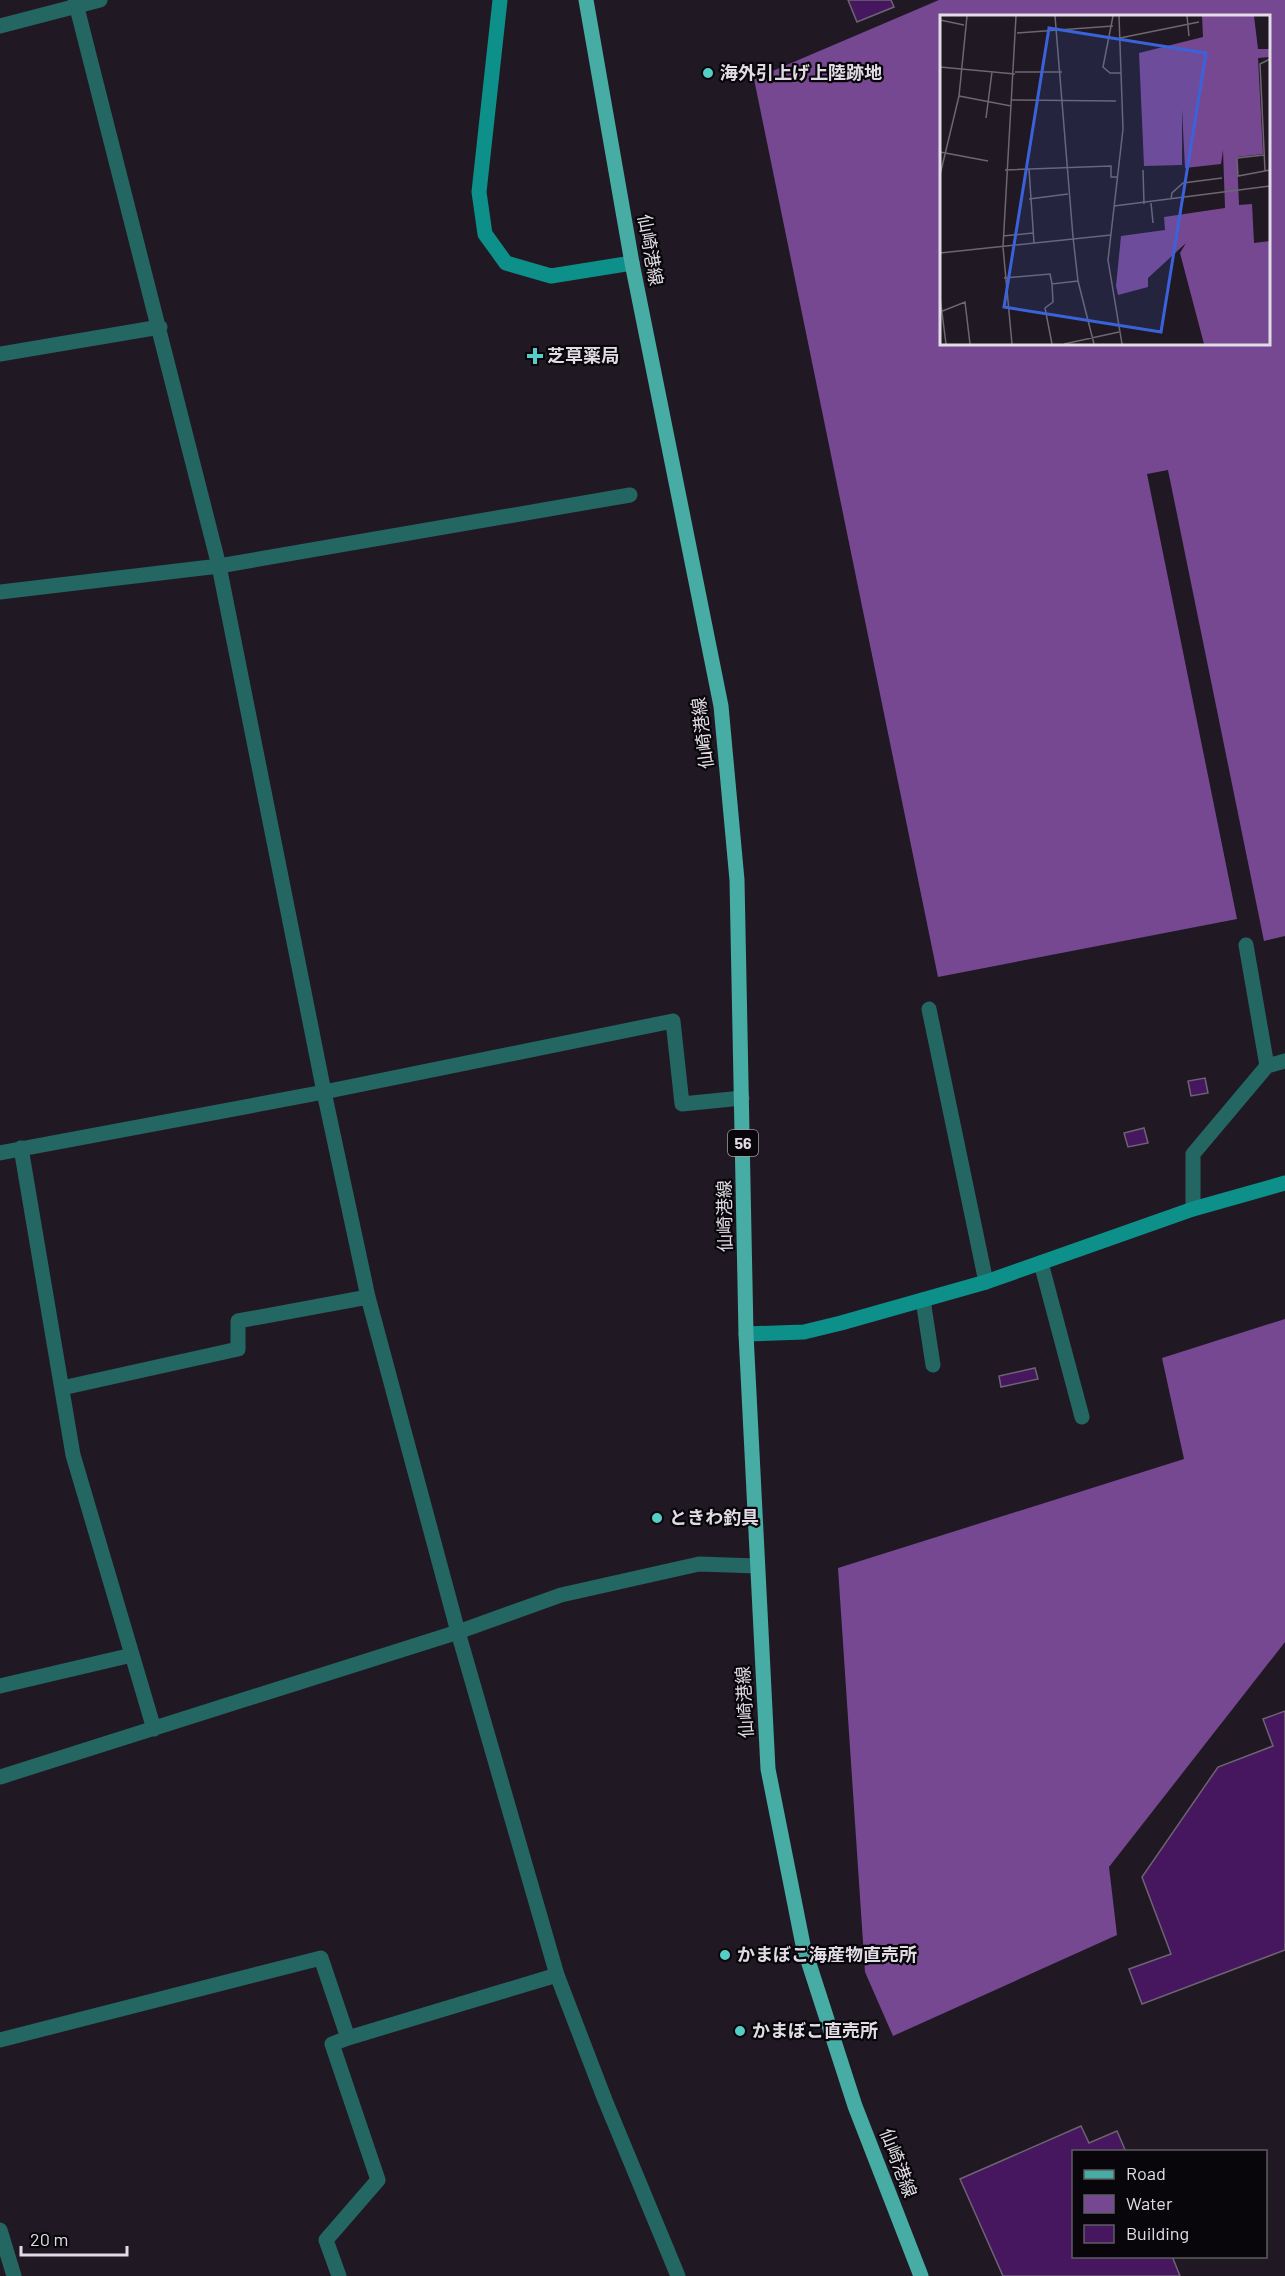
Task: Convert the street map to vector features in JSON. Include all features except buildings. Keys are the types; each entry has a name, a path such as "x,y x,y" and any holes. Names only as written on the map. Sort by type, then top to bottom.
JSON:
{"main road":[{"name":"仙崎港線","path":"586,0 632,263 721,706 737,880 746,1334 768,1769 803,1945 855,2106 921,2276"}],"street":[{"path":"0,26 75,3 100,0"},
{"path":"500,0 479,192 485,234 506,263 551,276 632,263"},
{"path":"75,3 160,327 219,567 324,1092 368,1297 458,1632 557,1975 605,2100 678,2276"},
{"path":"0,354 160,327"},
{"path":"0,591 219,567 630,495"},
{"path":"1246,945 1267,1066"},
{"path":"929,1009 986,1282"},
{"path":"0,1153 324,1092 673,1021 682,1104 742,1098"},
{"path":"1193,1209 1193,1154 1267,1066 1285,1060"},
{"path":"21,1148 73,1455 154,1729"},
{"path":"746,1334 804,1332 841,1323 986,1282 1193,1209 1285,1183"},
{"path":"1041,1263 1082,1417"},
{"path":"62,1388 238,1349 238,1321 368,1297"},
{"path":"923,1300 933,1365"},
{"path":"0,1777 458,1632 561,1595 699,1564 757,1566"},
{"path":"0,1686 132,1655"},
{"path":"0,2040 321,1958 348,2038"},
{"path":"339,2276 326,2240 378,2180 332,2044 557,1975"},
{"path":"0,2230 14,2276"}],"water":[{"path":"939,0 1285,0 1285,936 1264,941 1168,470 1147,474 1237,919 938,977 754,79"},
{"path":"1285,1319 1285,1642 1109,1867 1117,1935 893,2036 865,1972 838,1568 1184,1459 1162,1358"}],"place":[{"name":"海外引上げ上陸跡地","path":"708,73"},
{"name":"芝草薬局","path":"535,356"},
{"name":"ときわ釣具","path":"657,1518"},
{"name":"かまぼこ海産物直売所","path":"725,1955"},
{"name":"かまぼこ直売所","path":"740,2031"}]}
